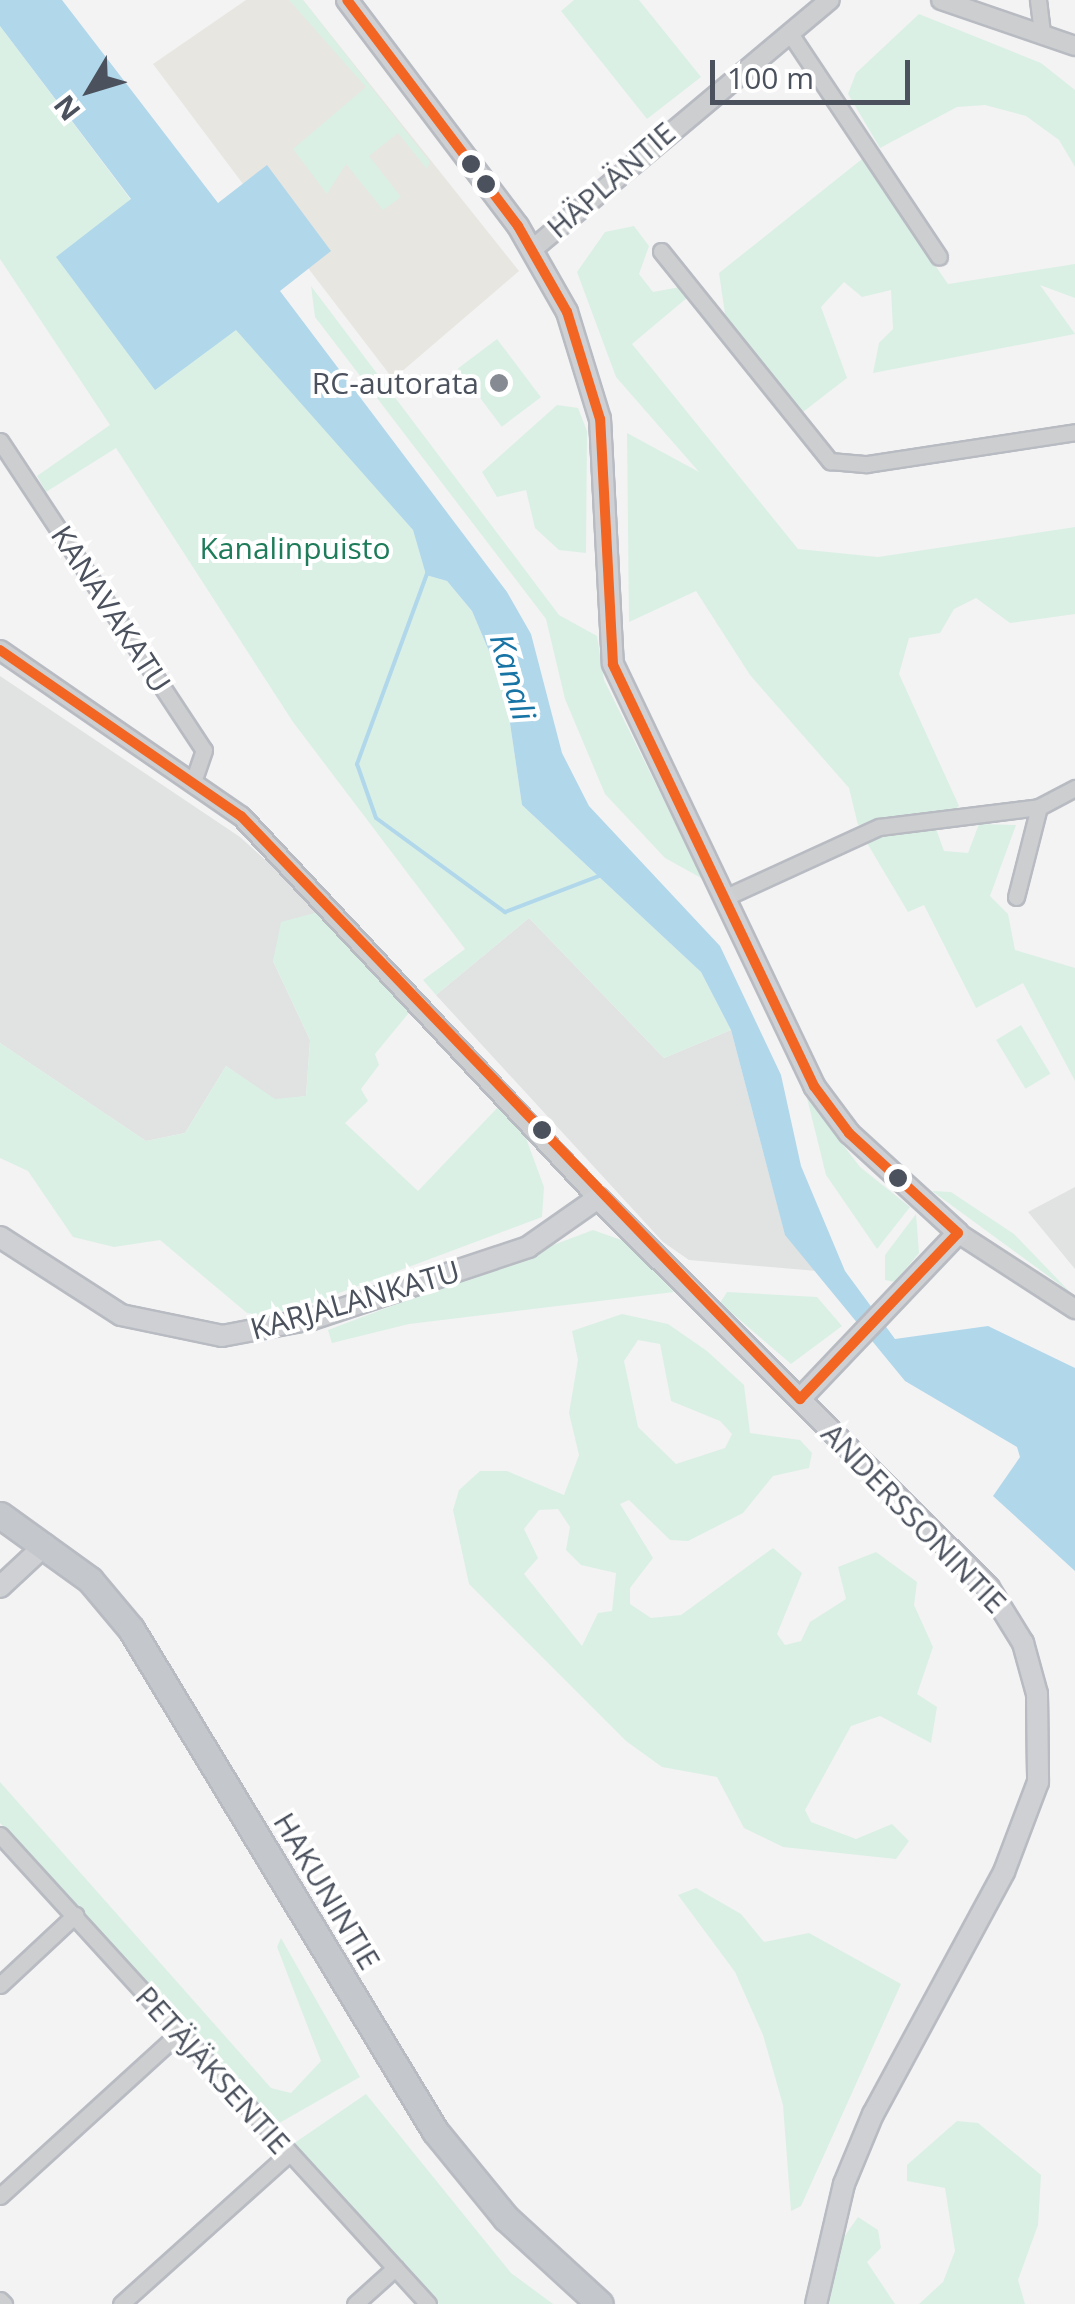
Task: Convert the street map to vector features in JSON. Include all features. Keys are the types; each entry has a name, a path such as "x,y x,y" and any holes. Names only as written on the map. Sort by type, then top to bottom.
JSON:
{"highway":[{"name":"HAKUNINTIE","path":"0,1515 46,1545 131,1629 441,2140 506,2218 600,2304"}],"main road":[{"path":"348,0 534,248 567,312 600,419 613,664 832,1114 958,1233 800,1399"},
{"name":"KARJALANKATU","path":"0,1237 121,1315 222,1336 312,1320 528,1247 598,1198"},
{"name":"ANDERSSONINTIE","path":"598,1198 989,1588 1023,1643 1037,1694 1038,1782 1025,1824 924,2018 844,2184 815,2301"},
{"path":"0,1587 46,1545"}],"street":[{"name":"HÄPLÄNTIE","path":"534,248 830,0"},
{"path":"941,0 1075,46"},
{"path":"1038,0 1042,32"},
{"path":"788,32 939,257"},
{"path":"661,251 830,461 868,464 1075,432"},
{"name":"KANAVAKATU","path":"0,441 204,750 194,779"},
{"path":"0,650 194,779 241,816 598,1198"},
{"path":"726,898 879,827 1039,807 1075,788"},
{"path":"1016,898 1039,807"},
{"path":"958,1233 1075,1308"},
{"name":"PETÄJÄKSENTIE","path":"0,1835 428,2304"},
{"path":"0,1985 76,1916"},
{"path":"0,2196 180,2032"},
{"path":"122,2304 288,2154"},
{"path":"355,2304 395,2268"}],"shaded area":[{"path":"246,0 303,0 519,271 393,379 308,268 330,251 267,166 243,184 153,64"},
{"path":"0,676 240,837 322,911 273,961 310,1040 306,1096 275,1100 226,1066 185,1133 146,1141 0,1043"},
{"path":"529,918 664,1058 731,1030 785,1234 817,1271 689,1260 663,1242 436,995"},
{"path":"1075,1187 1075,1269 1028,1212"}],"green space":[{"path":"289,0 303,0 430,162 427,169 398,133 369,156 401,197 383,210 346,164 327,194 293,149 366,87"},
{"path":"574,0 639,0 701,77 647,119 561,11"},
{"path":"919,14 1041,63 1075,90 1075,167 1059,140 1026,116 985,105 957,107 880,148 848,94 856,73"},
{"name":"Kanalinpuisto","path":"0,26 131,200 57,257 236,329 280,375 413,530 426,575 447,581 472,611 505,689 522,805 701,972 731,1030 664,1058 529,918 436,995 423,980 465,949 293,722 116,448 46,492 37,476 110,425 0,259"},
{"path":"862,159 948,284 1075,264 1075,298 1040,285 1075,334 873,373 879,343 893,329 891,290 862,297 844,282 821,307 847,378 799,415 726,321 719,273"},
{"path":"634,226 649,246 639,274 653,292 680,287 688,297 632,344 798,549 878,557 1075,527 1075,614 1010,623 976,598 954,609 940,633 909,638 899,674 959,806 951,814 858,825 849,788 750,675 696,591 629,622 627,433 699,472 616,377 577,272 605,232"},
{"path":"311,286 559,615 597,636 604,680 703,879 665,858 605,794 565,699 546,619 315,317"},
{"name":"RC-autorata","path":"497,339 541,397 502,427 458,368"},
{"path":"557,405 578,408 587,431 586,553 559,550 535,528 526,490 497,497 482,472"},
{"path":"979,824 1016,825 990,896 1008,914 1015,950 1075,968 1075,1081 1023,983 976,1008 924,905 908,912 864,838 902,826 936,829 944,851 968,853"},
{"path":"322,911 412,1009 375,1054 379,1065 361,1089 368,1101 345,1123 418,1191 500,1105 523,1130 544,1187 542,1217 275,1317 247,1313 160,1240 114,1247 73,1237 28,1171 0,1158 0,1043 146,1141 185,1133 226,1066 275,1099 306,1096 310,1040 273,961 281,922"},
{"path":"1021,1025 1050,1074 1025,1089 996,1040"},
{"path":"807,1098 860,1167 910,1207 877,1249 826,1175"},
{"path":"932,1191 951,1192 1014,1234 1070,1292"},
{"path":"916,1214 919,1253 895,1282 885,1280 885,1255"},
{"path":"593,1230 624,1241 674,1292 409,1324 332,1343 328,1330"},
{"path":"727,1292 817,1297 842,1326 791,1364 720,1303"},
{"path":"622,1314 668,1324 707,1351 744,1385 750,1433 800,1440 812,1453 809,1468 773,1476 743,1513 688,1541 670,1540 629,1500 620,1504 653,1558 630,1588 630,1604 651,1618 681,1615 773,1548 802,1573 777,1634 785,1645 801,1641 810,1622 846,1599 838,1567 876,1552 917,1582 914,1605 933,1647 917,1694 937,1707 931,1743 880,1716 851,1726 805,1810 811,1822 856,1839 892,1824 909,1841 896,1859 783,1847 744,1828 717,1777 662,1767 626,1741 469,1584 453,1510 459,1490 480,1471 507,1471 564,1495 579,1455 569,1413 578,1360 572,1331","holes":["638,1340 660,1344 671,1401 720,1421 732,1434 725,1448 676,1464 638,1427 624,1361","558,1509 570,1527 566,1550 581,1565 616,1573 612,1611 598,1613 582,1646 524,1574 538,1558 524,1529 539,1510"]},
{"path":"0,1782 271,2088 291,2093 321,2061 277,1947 281,1938 360,2077 274,2126 0,1823"},
{"path":"696,1888 741,1914 764,1942 809,1933 901,1984 801,2206 791,2211 783,2105 763,2035 735,1972 678,1895"},
{"path":"366,2094 511,2273 553,2304 439,2304 293,2144"},
{"path":"957,2121 978,2123 1041,2175 1038,2225 1018,2280 1025,2304 919,2304 943,2282 955,2251 945,2188 907,2181 907,2165"},
{"path":"858,2217 878,2230 881,2248 867,2262 895,2304 829,2304 839,2244"}],"water":[{"name":"Kanali","path":"0,0 62,0 218,203 267,165 331,251 280,291 507,592 531,634 562,753 589,806 720,946 781,1075 801,1166 845,1271 895,1339 988,1326 1075,1368 1075,1571 993,1496 1020,1457 1017,1447 905,1381 785,1235 731,1030 701,972 522,805 505,689 472,611 447,581 426,575 413,530 236,330 155,390 56,257 131,199 0,26"}],"waterway":[{"path":"428,571 357,764 376,818 505,912 599,876"}],"transit line":[{"path":"0,650 241,816 800,1399 958,1233 849,1133 814,1086 613,664 600,419 567,312 518,226 347,0"}],"place":[{"name":"RC-autorata","path":"499,383"}]}
